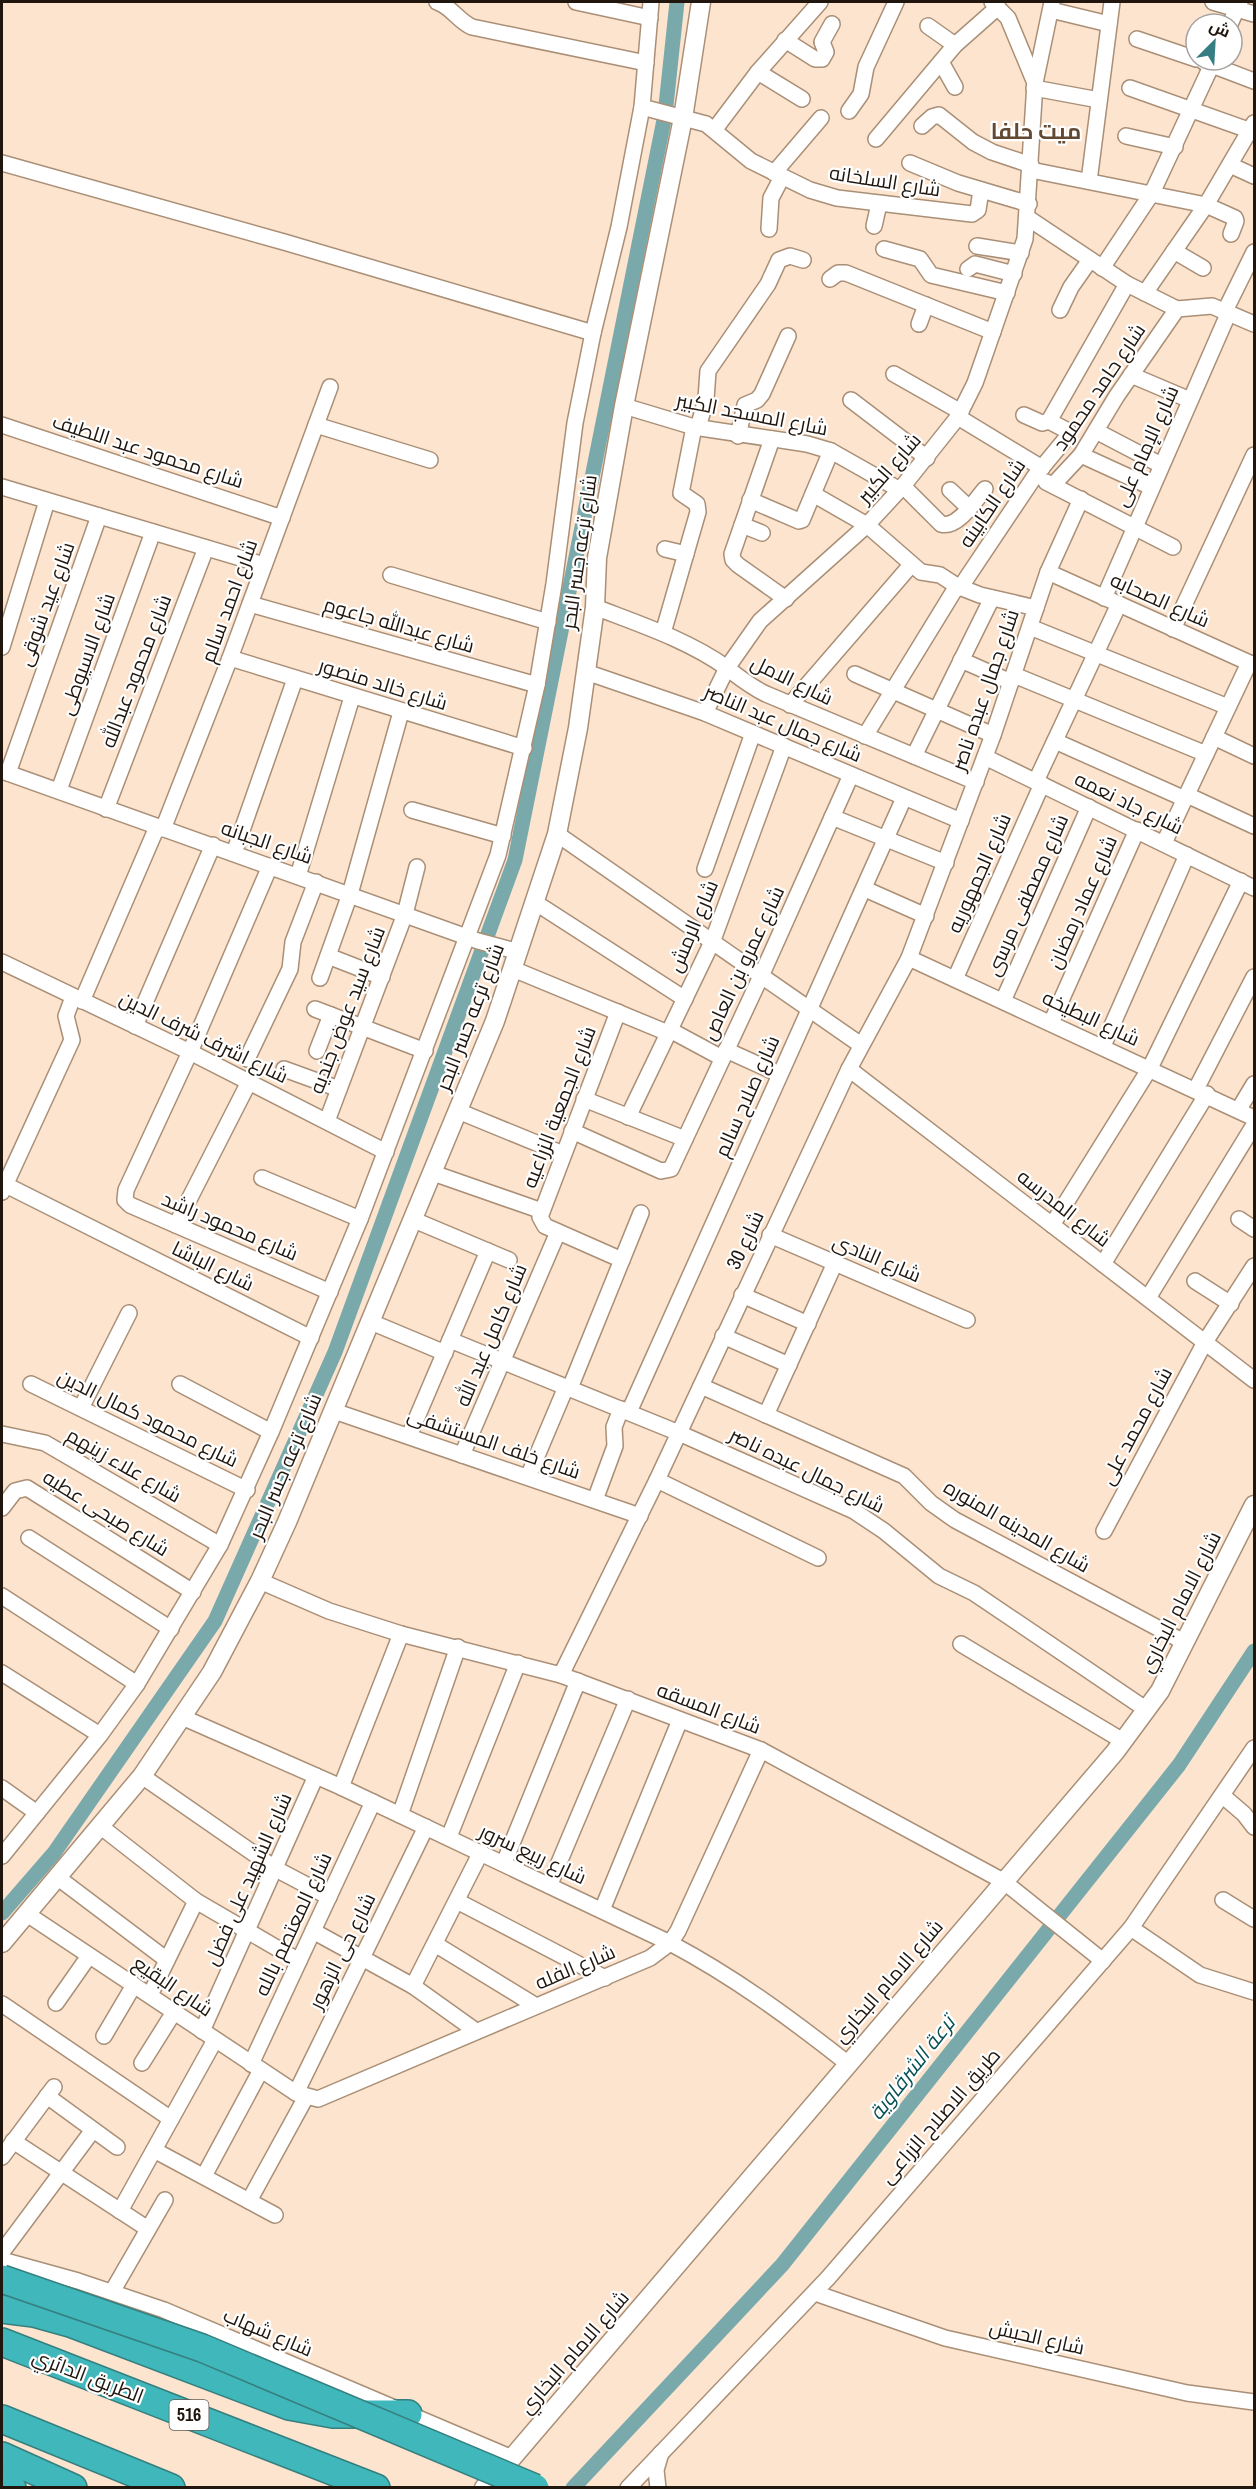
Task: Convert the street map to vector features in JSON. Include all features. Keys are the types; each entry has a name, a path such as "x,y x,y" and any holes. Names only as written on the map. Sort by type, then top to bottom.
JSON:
{"highway":[{"path":"2,2279 202,2348 535,2487"},
{"path":"2,2309 34,2313 70,2323 289,2406 333,2414 408,2414"},
{"name":"الطريق الدائري","path":"2,2342 376,2487"},
{"path":"2,2419 171,2487"},
{"path":"2,2456 73,2487"},
{"path":"2,2483 12,2487"}],"street":[{"path":"437,2 458,8 462,23 472,27 646,63"},
{"path":"576,2 650,18"},
{"name":"شارع ترعه جسر البحر","path":"2,1856 100,1735 137,1684 220,1545 247,1490 311,1338 473,939 503,836 537,685 548,622 575,423 593,333 646,108 646,63 651,2"},
{"name":"شارع ترعه جسر البحر","path":"2,1943 142,1776 212,1671 260,1581 434,1173 512,957 536,903 557,834 586,672 595,607 597,558 701,2"},
{"path":"715,129 758,72 820,2"},
{"path":"849,111 861,94 866,67 896,2"},
{"path":"1089,181 1112,2"},
{"path":"1213,2 1238,5 1254,15"},
{"path":"876,139 954,45 995,4 1008,18 1016,33 1035,85"},
{"path":"1035,85 1052,6 1109,24"},
{"path":"785,40 815,59 822,59 826,52 822,42 832,24"},
{"path":"928,27 954,45"},
{"path":"1137,39 1184,54"},
{"path":"941,62 955,87"},
{"path":"758,72 802,99"},
{"path":"1060,310 1071,287 1096,264 1152,193 1192,108 1202,72"},
{"path":"1232,72 1254,81"},
{"path":"1035,85 1099,100"},
{"name":"شارع الكبير","path":"705,712 727,668 760,621 867,525 927,458 959,414 975,383 1021,253 1028,211 1035,85"},
{"path":"1130,88 1253,128 1206,205 1145,293"},
{"name":"شارع السلخانه","path":"646,108 715,129 751,161 810,190 837,198 972,214 978,210 981,190"},
{"path":"922,126 932,117 939,115 973,142 1031,167 1206,205 1236,219 1231,234"},
{"path":"769,229 771,198 778,175 820,118"},
{"path":"1126,136 1175,147"},
{"path":"2,163 284,242 593,333"},
{"path":"910,163 1028,211 1096,264 1127,284 1177,309 1204,305 1227,311 1254,324"},
{"path":"1230,165 1254,176"},
{"path":"874,226 879,204"},
{"path":"977,246 1021,253"},
{"path":"884,249 920,259 931,275 1007,293"},
{"path":"1174,251 1203,268"},
{"name":"شارع الإمام على","path":"1104,598 1254,252"},
{"path":"663,633 698,508 697,504 674,492 706,399 706,379 715,358 760,296 779,260 790,256 803,261"},
{"path":"968,269 975,264 1014,274"},
{"path":"830,279 837,273 846,273 993,332"},
{"path":"1024,415 1042,423 1049,421 1127,284"},
{"path":"919,324 927,305"},
{"name":"شارع حامد محمود","path":"1053,485 1081,454 1131,375 1177,309"},
{"path":"738,436 745,405 757,400 762,394 788,336"},
{"path":"894,374 959,414 1053,485 1173,547"},
{"path":"1131,375 1190,400"},
{"name":"شارع احمد سالم","path":"3,1187 72,1040 66,1016 78,999 160,828 230,658 330,387"},
{"path":"851,400 927,458"},
{"name":"شارع المسجد الكبير","path":"624,406 696,428 738,436 772,439 831,451 901,488 941,524 951,525 968,507"},
{"name":"شارع الكابينه","path":"865,736 958,587 1038,472 1068,436 1065,428 1049,421"},
{"name":"شارع محمود عبد اللطيف","path":"2,425 282,518"},
{"path":"316,425 430,460"},
{"path":"1096,431 1161,465"},
{"path":"772,439 734,548 733,560 786,599"},
{"path":"750,500 799,521 804,517 831,451"},
{"path":"1081,454 1151,487"},
{"path":"1173,629 1254,455"},
{"path":"2,487 264,565"},
{"path":"950,490 968,507 985,489"},
{"path":"813,494 867,525 921,572 939,575 958,587 992,598 1036,608"},
{"name":"شارع جمال عبده ناصر","path":"961,820 1013,679 1048,572 1081,499"},
{"path":"2,647 47,501"},
{"name":"شارع عيد شوقى","path":"5,772 99,516"},
{"path":"742,525 762,533"},
{"name":"شارع الاسيوطى","path":"59,790 153,532"},
{"name":"شارع محمود عبدالله","path":"106,809 206,548"},
{"path":"665,549 686,554"},
{"path":"790,705 911,565"},
{"name":"شارع الصحابه","path":"1048,572 1252,664"},
{"path":"391,575 548,622"},
{"path":"914,756 992,598"},
{"name":"شارع عبدالله جاعوم","path":"250,604 537,685"},
{"name":"شارع الجمهوريه","path":"955,979 1055,741 1119,604"},
{"name":"شارع الامل","path":"595,607 663,633 727,668 751,687 790,705 976,782"},
{"path":"1030,627 1228,706"},
{"name":"شارع خالد منصور","path":"230,658 524,748"},
{"path":"961,660 1074,700 1206,754"},
{"path":"1164,843 1228,706 1252,664"},
{"name":"شارع جمال عبد الناصر","path":"586,672 705,712 904,798 961,820"},
{"path":"855,674 993,735"},
{"path":"234,853 295,679"},
{"path":"298,876 352,697"},
{"path":"320,978 350,894 401,712"},
{"path":"705,869 753,733"},
{"path":"1214,737 1254,756"},
{"path":"1055,741 1254,826"},
{"name":"شارع الرمش","path":"628,1117 713,940 784,746"},
{"name":"شارع جاد نعمه","path":"985,757 1248,885"},
{"name":"شارع الجبانه","path":"5,772 473,939 618,1012 779,1074"},
{"name":"شارع عمرو بن العاص","path":"572,1131 661,1171 671,1169 762,974 850,775"},
{"name":"شارع صلاح سالم","path":"595,1500 615,1446 614,1427 625,1411 865,889 904,798"},
{"name":"شارع مصطفى مرسى","path":"1003,1001 1089,807"},
{"path":"412,810 503,836"},
{"path":"832,818 946,863"},
{"name":"شارع 30","path":"561,1675 640,1516 849,1069 909,958 961,820"},
{"name":"شارع عماد رمضان","path":"1052,1023 1137,830"},
{"path":"557,834 762,974 861,1045"},
{"path":"135,1026 213,845"},
{"path":"1103,1046 1187,855"},
{"path":"190,1052 270,866"},
{"name":"شارع سيد عوض جنديه","path":"327,1121 405,914 417,867"},
{"path":"247,1059 290,969 293,942 316,882"},
{"path":"1052,1225 1150,1068 1248,885"},
{"path":"865,889 926,916"},
{"path":"536,903 685,999"},
{"path":"328,956 382,977"},
{"name":"شارع البطيخه","path":"909,958 1201,1091 1254,1118"},
{"name":"شارع اشرف شرف الدين","path":"2,962 190,1052 387,1152"},
{"path":"1103,1264 1201,1091 1254,977"},
{"path":"315,1010 426,1051"},
{"name":"شارع الجمعية الزراعيه","path":"541,1214 618,1012"},
{"path":"317,1051 330,1015"},
{"name":"شارع محمود راشد","path":"190,1052 126,1190 125,1200 130,1205 330,1292"},
{"path":"284,1069 339,1089"},
{"name":"شارع المدرسه","path":"849,1069 1254,1380"},
{"path":"176,1225 249,1082"},
{"path":"1239,1109 1254,1084"},
{"path":"584,1100 685,1139"},
{"path":"458,1111 563,1154"},
{"path":"1148,1298 1254,1125"},
{"path":"434,1173 541,1214 542,1225 622,1260"},
{"path":"262,1178 360,1219"},
{"name":"شارع الباشا","path":"3,1187 311,1338"},
{"path":"528,1478 641,1213"},
{"path":"1239,1219 1254,1229"},
{"path":"414,1220 509,1260"},
{"name":"شارع كامل عبد الله","path":"462,1455 558,1232"},
{"name":"شارع النادى","path":"770,1235 968,1320"},
{"path":"409,1436 488,1251"},
{"path":"766,1415 835,1263"},
{"name":"شارع محمد على","path":"1104,1531 1205,1342 1254,1266"},
{"path":"1195,1281 1231,1304"},
{"path":"742,1295 808,1324"},
{"path":"81,1408 129,1313"},
{"name":"شارع جمال عبده ناصر","path":"371,1322 502,1361 679,1432 870,1520 939,1576 974,1593 1146,1710"},
{"path":"723,1336 789,1365"},
{"name":"شارع محمود كمال الدين","path":"31,1384 247,1490"},
{"path":"180,1384 271,1432"},
{"name":"شارع المدينه المنوره","path":"701,1386 904,1476 931,1503 955,1520 1184,1642"},
{"name":"شارع خلف المستشفى","path":"334,1411 640,1516"},
{"name":"شارع علاء زينهم","path":"2,1434 45,1443 220,1545"},
{"path":"657,1480 818,1558"},
{"name":"شارع صبحى عطيه","path":"2,1508 15,1491 27,1488 193,1592"},
{"name":"شارع الامام البخاري","path":"484,2487 512,2458 1123,1741 1146,1710 1184,1642 1254,1505"},
{"path":"29,1538 171,1629"},
{"name":"شارع المسقه","path":"260,1581 329,1611 401,1634 561,1675 761,1750 1003,1881 1103,1961"},
{"path":"2,1596 137,1684"},
{"path":"341,1787 401,1634"},
{"path":"961,1644 1123,1741"},
{"path":"400,1815 458,1647"},
{"path":"449,1837 518,1663"},
{"path":"2,1673 100,1735"},
{"path":"504,1863 578,1681"},
{"path":"550,1884 628,1699"},
{"name":"شارع ربيع سرور","path":"182,1717 449,1837 670,1943 722,1971 781,2011 847,2063"},
{"path":"602,1910 680,1720"},
{"name":"طريق الاصلاح الزراعى","path":"628,2487 814,2293 1131,1928 1224,1796 1254,1748"},
{"name":"شارع الفله","path":"301,2095 318,2099 605,1978 650,1958 670,1943 685,1919 761,1750"},
{"path":"142,1776 276,1869 329,1897"},
{"name":"شارع الشهيد على فضل","path":"202,2031 248,1934 316,1776"},
{"path":"2,1788 37,1813"},
{"path":"1224,1796 1254,1827"},
{"name":"شارع المعتصم بالله","path":"204,2176 256,2067 298,1961 373,1802"},
{"path":"100,1826 196,1901 248,1934 298,1961"},
{"name":"شارع حى الزهور","path":"249,2201 426,1827"},
{"path":"413,1986 481,1852"},
{"path":"57,1877 167,1960"},
{"path":"457,1900 605,1978"},
{"path":"1223,1900 1254,1919"},
{"path":"150,1995 196,1901"},
{"name":"شارع البقيع","path":"27,1914 301,2095"},
{"path":"1131,1928 1200,1975 1254,1992"},
{"path":"313,1930 413,1986 476,2031"},
{"path":"435,1944 536,2007"},
{"path":"56,2002 89,1956"},
{"path":"104,2036 134,1985"},
{"path":"2,2004 171,2119"},
{"path":"142,2063 174,2012"},
{"path":"120,2211 215,2040"},
{"path":"2,2157 51,2092 93,2130 117,2147"},
{"path":"2,2252 93,2130"},
{"path":"14,2141 148,2229"},
{"path":"154,2150 275,2215"},
{"path":"112,2292 165,2200"},
{"name":"شارع شهاب","path":"2,2260 112,2292 164,2310 512,2458"},
{"name":"شارع الحبش","path":"814,2293 945,2338 1187,2393 1254,2402"},
{"path":"658,2487 656,2470 662,2449"}],"waterway":[{"path":"2,1913 54,1853 215,1621 335,1352 515,860 665,115 677,2"},
{"name":"ترعة الشرقاوية","path":"573,2488 782,2265 1179,1765 1254,1651"}],"district":[{"name":"ميت حلفا","path":"1036,131"}]}
